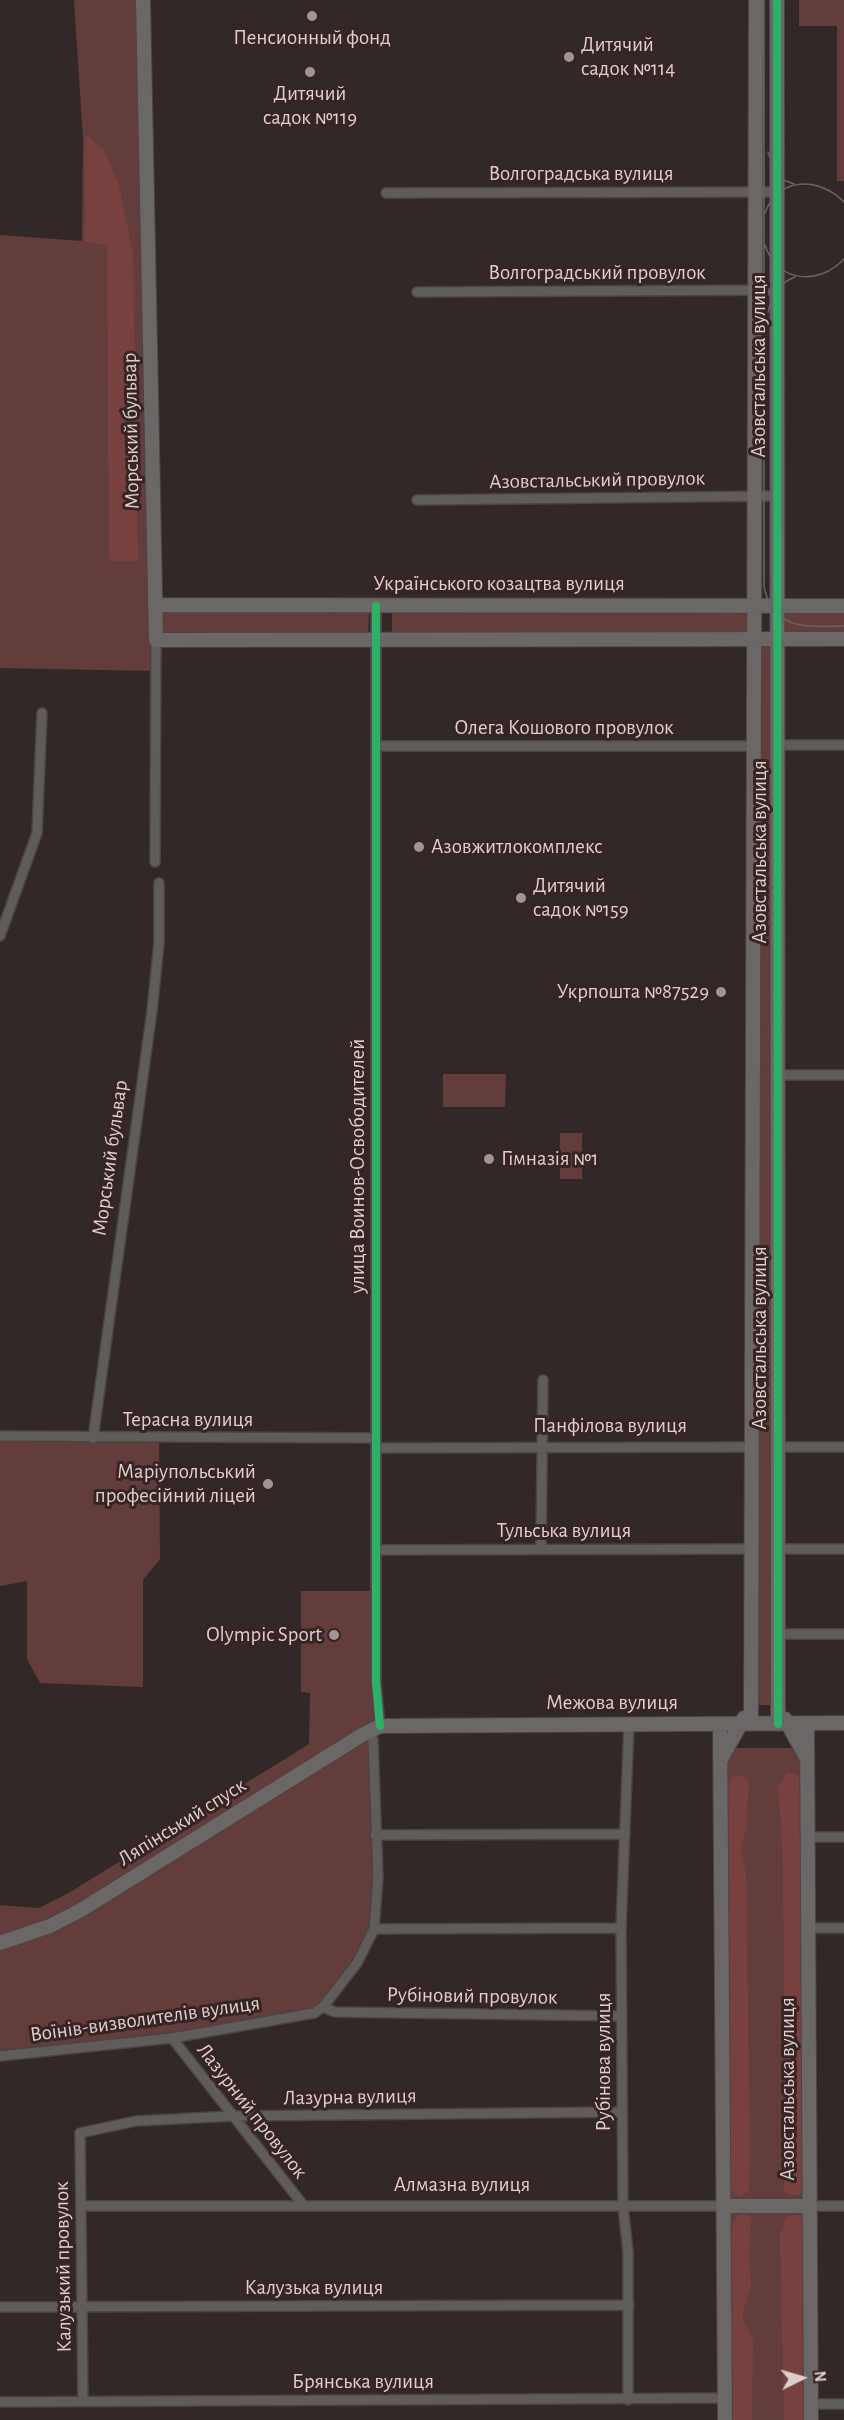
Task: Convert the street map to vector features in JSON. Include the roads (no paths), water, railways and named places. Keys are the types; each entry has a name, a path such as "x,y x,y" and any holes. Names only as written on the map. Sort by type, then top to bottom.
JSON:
{"street":[{"name":"Морський бульвар","path":"143,0 156,640 154,862"},
{"name":"Азовстальська вулиця","path":"720,1761 746,1724 751,1704 756,0"},
{"name":"Азовстальська вулиця","path":"777,0 778,1705 783,1724 807,1759"},
{"name":"Волгоградська вулиця","path":"386,193 777,192"},
{"name":"Волгоградський провулок","path":"417,292 777,290"},
{"name":"Азовстальський провулок","path":"417,500 777,496"},
{"name":"Українського козацтва вулиця","path":"155,605 844,606"},
{"name":"улица Воинов-Освободителей","path":"374,1729 376,1682 376,606"},
{"path":"156,640 844,639"},
{"path":"0,936 37,833 42,713"},
{"path":"778,745 844,745"},
{"name":"Олега Кошового провулок","path":"376,746 753,746"},
{"name":"Морський бульвар","path":"93,1438 152,1011 159,943 159,883"},
{"path":"752,1075 844,1075"},
{"path":"751,1318 777,1318"},
{"path":"541,1549 543,1380"},
{"name":"Терасна вулиця","path":"0,1436 376,1443"},
{"name":"Панфілова вулиця","path":"376,1443 542,1447 844,1447"},
{"path":"778,1548 844,1549"},
{"name":"Тульська вулиця","path":"376,1550 751,1549"},
{"path":"778,1634 844,1634"},
{"name":"Азовстальська вулиця","path":"807,1723 812,2420"},
{"name":"Межова вулиця","path":"374,1729 844,1723"},
{"name":"Рубінова вулиця","path":"628,2400 628,2252 623,2206 621,1928 629,1724"},
{"path":"720,1724 725,2420"},
{"path":"323,2007 357,1963 374,1929 378,1877 375,1835 374,1729"},
{"name":"Ляпінський спуск","path":"0,1943 50,1926 81,1910 374,1729"},
{"path":"375,1835 625,1834"},
{"path":"808,1837 844,1837"},
{"path":"374,1929 621,1928"},
{"path":"808,1928 844,1928"},
{"name":"Рубіновий провулок","path":"323,2007 335,2012 622,2016"},
{"name":"Воїнів-визволителів вулиця","path":"0,2056 172,2038 314,2013 323,2007"},
{"name":"Лазурний провулок","path":"172,2038 304,2206"},
{"name":"Лазурна вулиця","path":"80,2133 136,2121 232,2116 622,2112"},
{"name":"Калузький провулок","path":"80,2133 83,2400"},
{"name":"Алмазна вулиця","path":"81,2206 844,2206"},
{"name":"Калузька вулиця","path":"0,2307 628,2305"},
{"name":"Брянська вулиця","path":"0,2402 725,2398"},
{"path":"811,2404 844,2404"}],"tram line":[{"path":"764,0 764,587 769,602 784,619 805,626 844,626"},
{"path":"768,152 778,178 794,184"},
{"path":"765,213 779,192 800,184 823,188 844,202"},
{"path":"765,245 771,258 779,267 800,276 823,274 844,259"},
{"path":"768,312 777,290 795,277"}],"place":[{"name":"Пенсионный фонд","path":"312,16"},
{"name":"Дитячий садок №114","path":"569,57"},
{"name":"Дитячий садок №119","path":"310,72"},
{"name":"Азовжитлокомплекс","path":"419,847"},
{"name":"Дитячий садок №159","path":"521,898"},
{"name":"Укрпошта №87529","path":"721,992"},
{"name":"Гімназія №1","path":"489,1159"},
{"name":"Маріупольський професійний ліцей","path":"268,1484"},
{"name":"Olympic Sport","path":"334,1635"}]}
